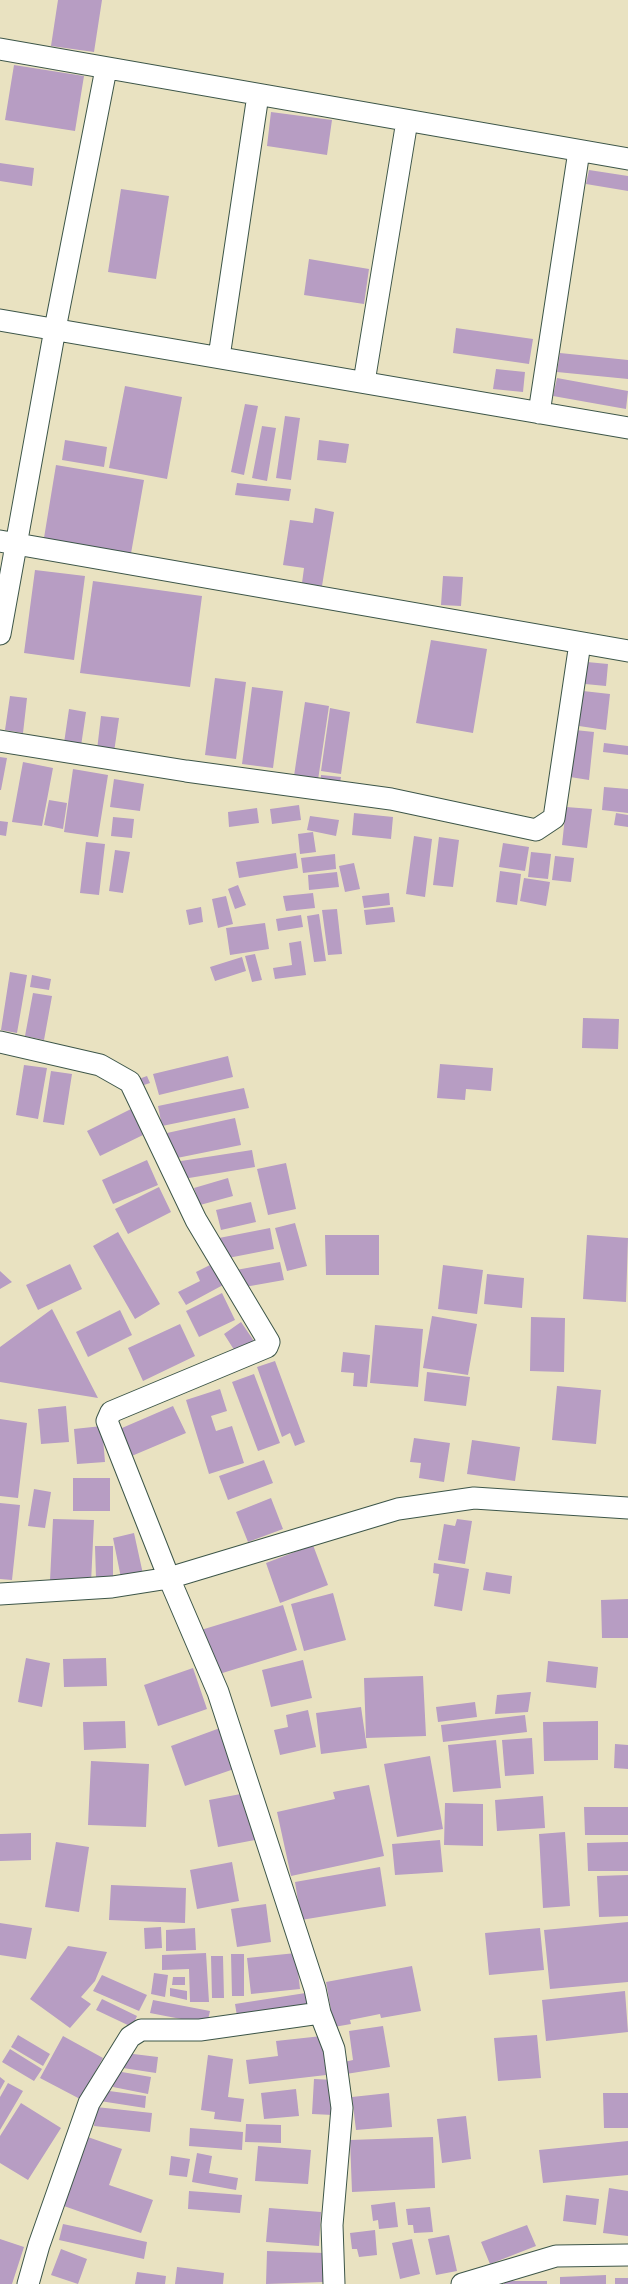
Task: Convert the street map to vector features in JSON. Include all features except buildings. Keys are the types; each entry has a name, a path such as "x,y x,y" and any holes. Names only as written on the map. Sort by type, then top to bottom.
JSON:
{"street":[{"path":"0,50 628,159"},
{"path":"0,634 8,543 55,329 106,69"},
{"path":"219,357 258,95"},
{"path":"364,382 407,121"},
{"path":"539,413 579,151"},
{"path":"0,320 628,428"},
{"path":"8,543 628,651"},
{"path":"0,741 186,771 391,799 536,830 554,818 580,643"},
{"path":"0,1042 100,1065 130,1082 196,1220 269,1342 267,1347 112,1412 107,1421 169,1578 218,1692 315,1989 320,2013 334,2049 342,2108 332,2225 334,2284"},
{"path":"0,1594 112,1587 169,1578 398,1509 474,1498 628,1508"},
{"path":"28,2284 39,2245 89,2103 130,2037 141,2030 200,2030 320,2013"},
{"path":"462,2284 556,2256 628,2255"}]}
